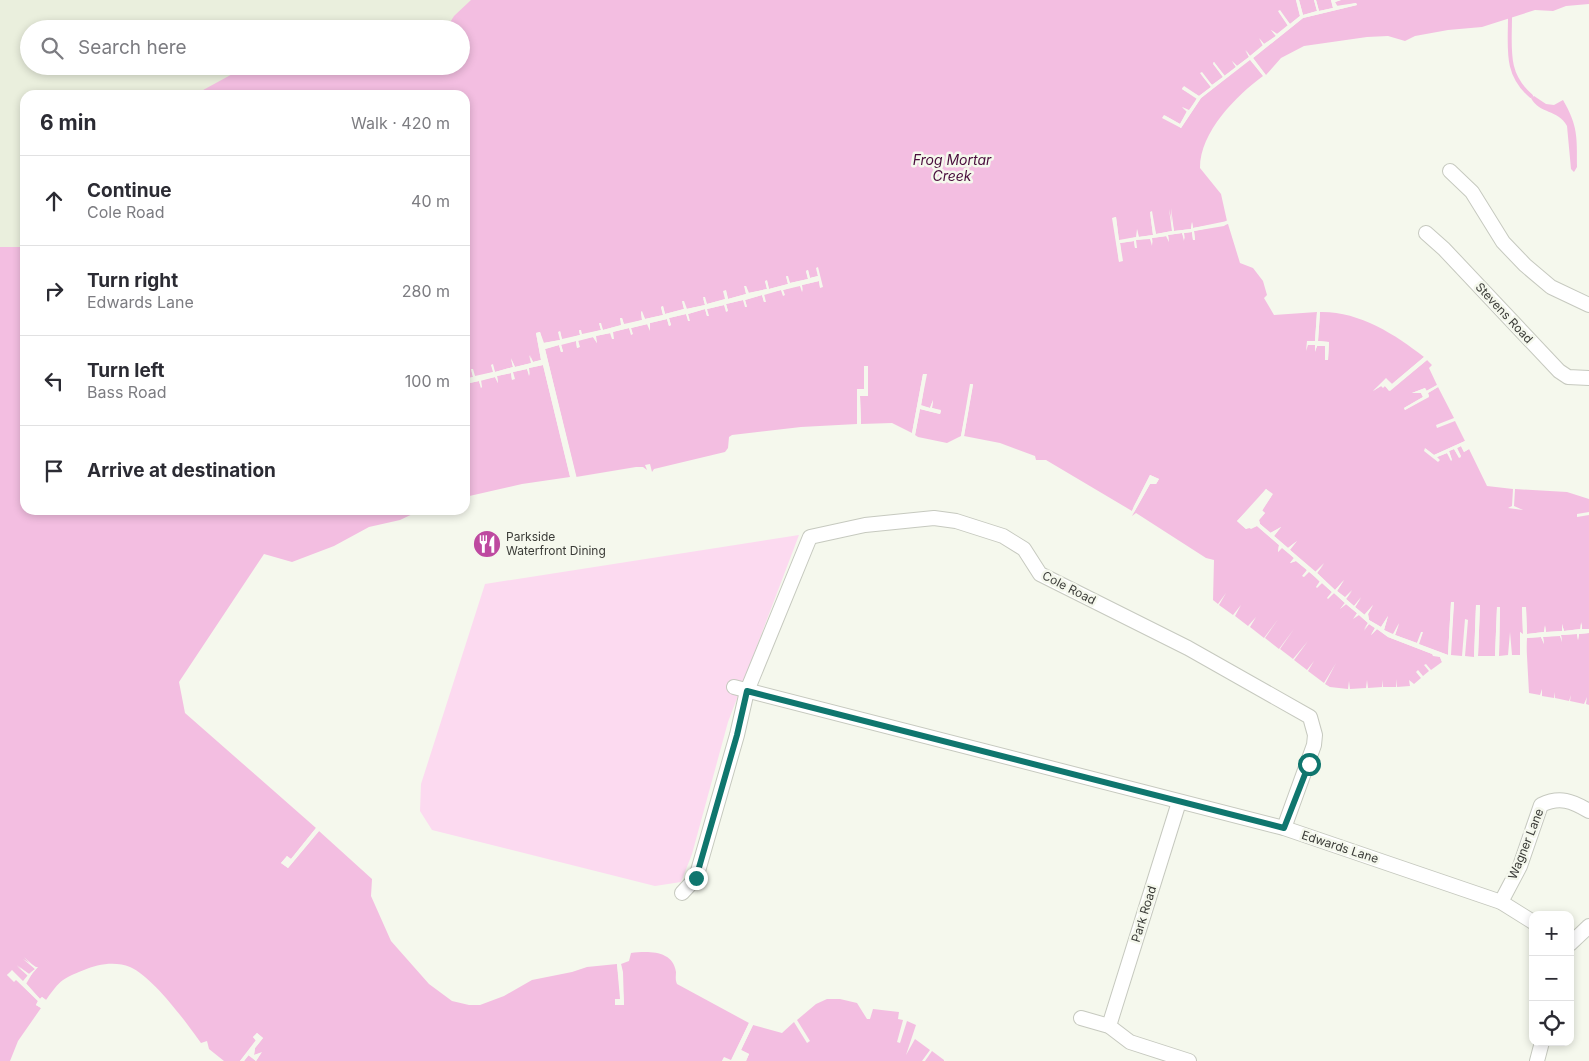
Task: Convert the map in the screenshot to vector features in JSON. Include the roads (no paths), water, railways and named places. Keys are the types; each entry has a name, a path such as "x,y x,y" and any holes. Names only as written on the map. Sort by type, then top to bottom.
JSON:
{"street":[{"path":"1450,171 1472,192 1503,242 1525,265 1551,288 1589,304"},
{"name":"Stevens Road","path":"1426,233 1444,249 1559,371 1568,377 1589,378"},
{"name":"Cole Road","path":"740,689 810,537 865,525 904,520 934,518 956,522 1004,536 1024,549 1040,574 1188,648 1310,717 1315,735 1314,745 1284,828"},
{"path":"682,893 696,878 737,735 740,689"},
{"name":"Edwards Lane","path":"740,689 1284,828 1501,902 1529,920"},
{"name":"Wagner Lane","path":"1501,902 1520,866 1541,805 1553,799 1575,803 1589,811"},
{"name":"Park Road","path":"1109,1026 1179,802"},
{"path":"1574,940 1589,926"},
{"path":"1081,1018 1109,1026 1119,1036 1130,1042 1189,1061"},
{"path":"1537,1061 1541,1046"}],"water":[{"name":"Frog Mortar Creek","path":"471,0 1296,0 1300,16 1290,24 1278,11 1288,25 1277,34 1271,30 1276,36 1264,44 1260,39 1263,45 1250,56 1246,50 1249,57 1237,66 1232,61 1236,67 1224,76 1214,62 1213,64 1223,77 1212,85 1200,73 1211,87 1199,96 1183,87 1182,89 1197,98 1189,111 1182,107 1187,111 1180,124 1164,115 1181,128 1201,98 1250,59 1263,76 1231,104 1221,116 1206,141 1202,155 1200,168 1221,194 1227,221 1193,228 1192,222 1191,229 1174,231 1169,209 1172,231 1156,234 1150,212 1153,235 1138,237 1137,229 1137,237 1119,241 1116,217 1113,218 1119,261 1122,261 1120,243 1134,241 1135,248 1136,240 1151,238 1153,245 1152,238 1167,236 1169,242 1168,235 1182,233 1185,240 1184,233 1192,232 1193,240 1195,240 1194,231 1228,224 1240,263 1253,268 1263,281 1267,295 1264,298 1274,315 1317,312 1315,341 1307,345 1315,345 1315,351 1317,346 1325,346 1325,360 1328,360 1329,342 1318,341 1320,312 1348,315 1362,320 1388,332 1424,357 1392,384 1386,379 1373,391 1381,386 1385,386 1390,391 1427,360 1432,365 1429,368 1437,385 1426,391 1425,388 1412,393 1421,393 1423,397 1404,408 1405,410 1429,397 1428,393 1438,387 1454,418 1436,425 1437,428 1455,421 1465,441 1434,455 1426,449 1425,451 1437,457 1447,453 1452,460 1449,451 1454,449 1459,457 1461,456 1457,448 1461,446 1464,452 1469,449 1487,486 1513,489 1512,506 1508,508 1523,510 1514,506 1515,489 1567,492 1589,499 1589,512 1577,514 1577,517 1589,515 1589,629 1582,629 1580,623 1581,629 1564,631 1562,624 1563,631 1546,632 1545,626 1544,632 1527,634 1526,608 1522,607 1523,635 1520,632 1520,655 1512,655 1510,632 1508,655 1499,656 1500,607 1497,607 1495,656 1478,656 1480,605 1476,605 1474,657 1465,656 1468,620 1465,619 1462,656 1451,655 1454,602 1451,602 1448,655 1418,644 1423,632 1417,643 1395,635 1399,624 1393,635 1384,630 1388,616 1381,627 1369,620 1368,614 1373,605 1365,615 1355,607 1361,598 1354,606 1346,599 1352,591 1345,598 1337,591 1344,580 1335,590 1317,573 1324,564 1316,572 1289,549 1297,541 1288,548 1274,536 1281,527 1270,533 1260,524 1259,520 1265,513 1262,511 1272,495 1266,489 1237,521 1246,529 1257,526 1279,545 1278,552 1282,547 1294,558 1290,563 1296,561 1307,570 1303,577 1309,571 1320,582 1316,587 1322,583 1332,592 1327,598 1334,593 1345,603 1340,609 1346,604 1368,623 1364,629 1369,624 1375,628 1371,635 1377,629 1388,637 1440,657 1442,662 1431,670 1426,664 1424,665 1429,671 1423,676 1418,670 1416,672 1421,678 1414,684 1409,680 1410,686 1397,687 1396,679 1396,687 1383,687 1383,680 1382,687 1368,688 1367,680 1366,688 1350,689 1349,681 1348,689 1330,687 1325,684 1336,663 1324,683 1308,671 1314,661 1307,670 1294,660 1308,641 1293,659 1280,649 1294,629 1279,649 1265,638 1279,618 1264,638 1250,627 1256,617 1248,626 1235,616 1241,605 1233,615 1219,605 1226,593 1218,604 1213,600 1214,560 1206,558 1136,513 1132,516 1150,484 1156,484 1159,479 1150,475 1132,511 1046,460 1036,460 1035,456 1000,443 964,436 973,385 971,384 961,436 947,443 918,437 915,435 920,409 940,414 941,411 932,408 933,400 930,408 921,406 926,374 923,374 912,433 892,423 861,424 860,396 868,396 864,366 864,389 857,389 857,424 801,427 732,435 729,437 728,448 725,452 654,469 652,472 650,464 645,465 647,470 643,467 636,467 576,477 545,349 559,345 561,352 563,351 561,345 576,341 577,348 579,347 578,341 593,337 597,343 595,336 611,333 613,339 612,332 629,328 632,335 631,328 648,324 650,330 650,323 667,319 669,326 671,325 669,318 686,314 689,321 688,314 705,309 707,316 707,309 724,305 728,311 726,304 743,300 747,307 745,300 762,295 764,302 764,295 781,290 784,295 783,290 800,285 803,292 802,285 819,281 820,287 822,287 816,268 818,276 810,278 808,270 806,271 808,279 790,283 788,276 786,276 788,284 769,289 767,281 765,281 767,289 748,293 745,286 746,294 728,299 726,291 724,291 726,299 707,304 703,298 705,305 686,309 682,301 684,309 665,314 663,306 661,307 663,315 645,319 642,311 642,320 624,325 622,318 620,318 622,325 603,330 599,323 601,330 582,335 579,330 580,335 562,340 560,331 560,340 543,343 540,332 536,333 541,360 533,362 530,355 532,363 515,367 511,358 513,367 495,372 491,364 494,372 475,377 471,369 473,377 470,378 470,90 203,90 231,75 470,75 470,20 452,20"},
{"path":"1299,0 1314,0 1317,11 1303,15"},
{"path":"1316,0 1331,0 1333,8 1319,11"},
{"path":"1341,0 1589,0 1589,4 1566,6 1553,11 1535,10 1482,27 1448,30 1415,36 1405,41 1388,36 1367,37 1304,46 1281,58 1266,75 1253,58 1303,18 1357,5 1356,3 1336,6 1335,2"},
{"path":"1534,96 1546,104 1554,105 1563,100 1568,109 1572,117 1577,139 1577,167 1574,172 1571,169 1567,126 1559,117 1534,103 1531,98"},
{"path":"0,247 20,247 20,515 410,515 400,520 369,527 334,546 292,562 264,554 179,682 185,713 316,828 291,859 287,856 281,863 288,868 319,831 372,879 371,896 391,941 429,984 452,1001 469,1005 480,1005 504,996 532,980 587,967 617,964 621,999 615,999 615,1005 624,1005 621,964 629,961 631,953 652,952 670,959 676,972 677,984 749,1023 731,1061 724,1058 722,1061 256,1061 261,1053 254,1055 255,1048 263,1038 257,1033 253,1037 256,1040 240,1061 224,1061 209,1049 207,1041 201,1043 149,980 130,967 107,964 95,966 77,973 59,984 46,1000 42,997 40,999 26,984 35,969 29,974 17,966 28,976 23,982 12,971 7,975 16,979 38,1001 36,1005 41,1008 18,1041 10,1061 0,1061","holes":["23,959 36,967 35,969"]},
{"path":"543,365 570,477 522,484 470,496 470,383 479,381 481,388 480,381 495,377 498,383 497,376 511,373 512,380 513,372 527,369 530,376 529,368"},
{"path":"1589,633 1589,705 1586,704 1587,697 1584,704 1570,701 1571,695 1569,701 1555,698 1555,692 1554,698 1542,696 1542,689 1540,695 1529,693 1526,638 1541,637 1544,644 1543,637 1560,635 1562,642 1561,635 1577,634 1578,640 1579,634"},
{"path":"827,999 840,999 857,1003 867,1019 870,1019 873,1009 899,1012 898,1019 903,1020 897,1042 900,1043 907,1021 916,1025 906,1055 915,1039 930,1050 922,1061 746,1061 749,1054 741,1050 753,1025 782,1033 794,1022 807,1043 810,1041 797,1020 816,1004"},
{"path":"932,1051 944,1060 944,1061 925,1061"},
{"path":"248,1055 256,1061 244,1061"}],"waterway":[{"path":"1510,17 1510,50 1513,70 1523,88 1531,96"}],"place":[{"name":"Parkside Waterfront Dining","path":"487,544"}]}
